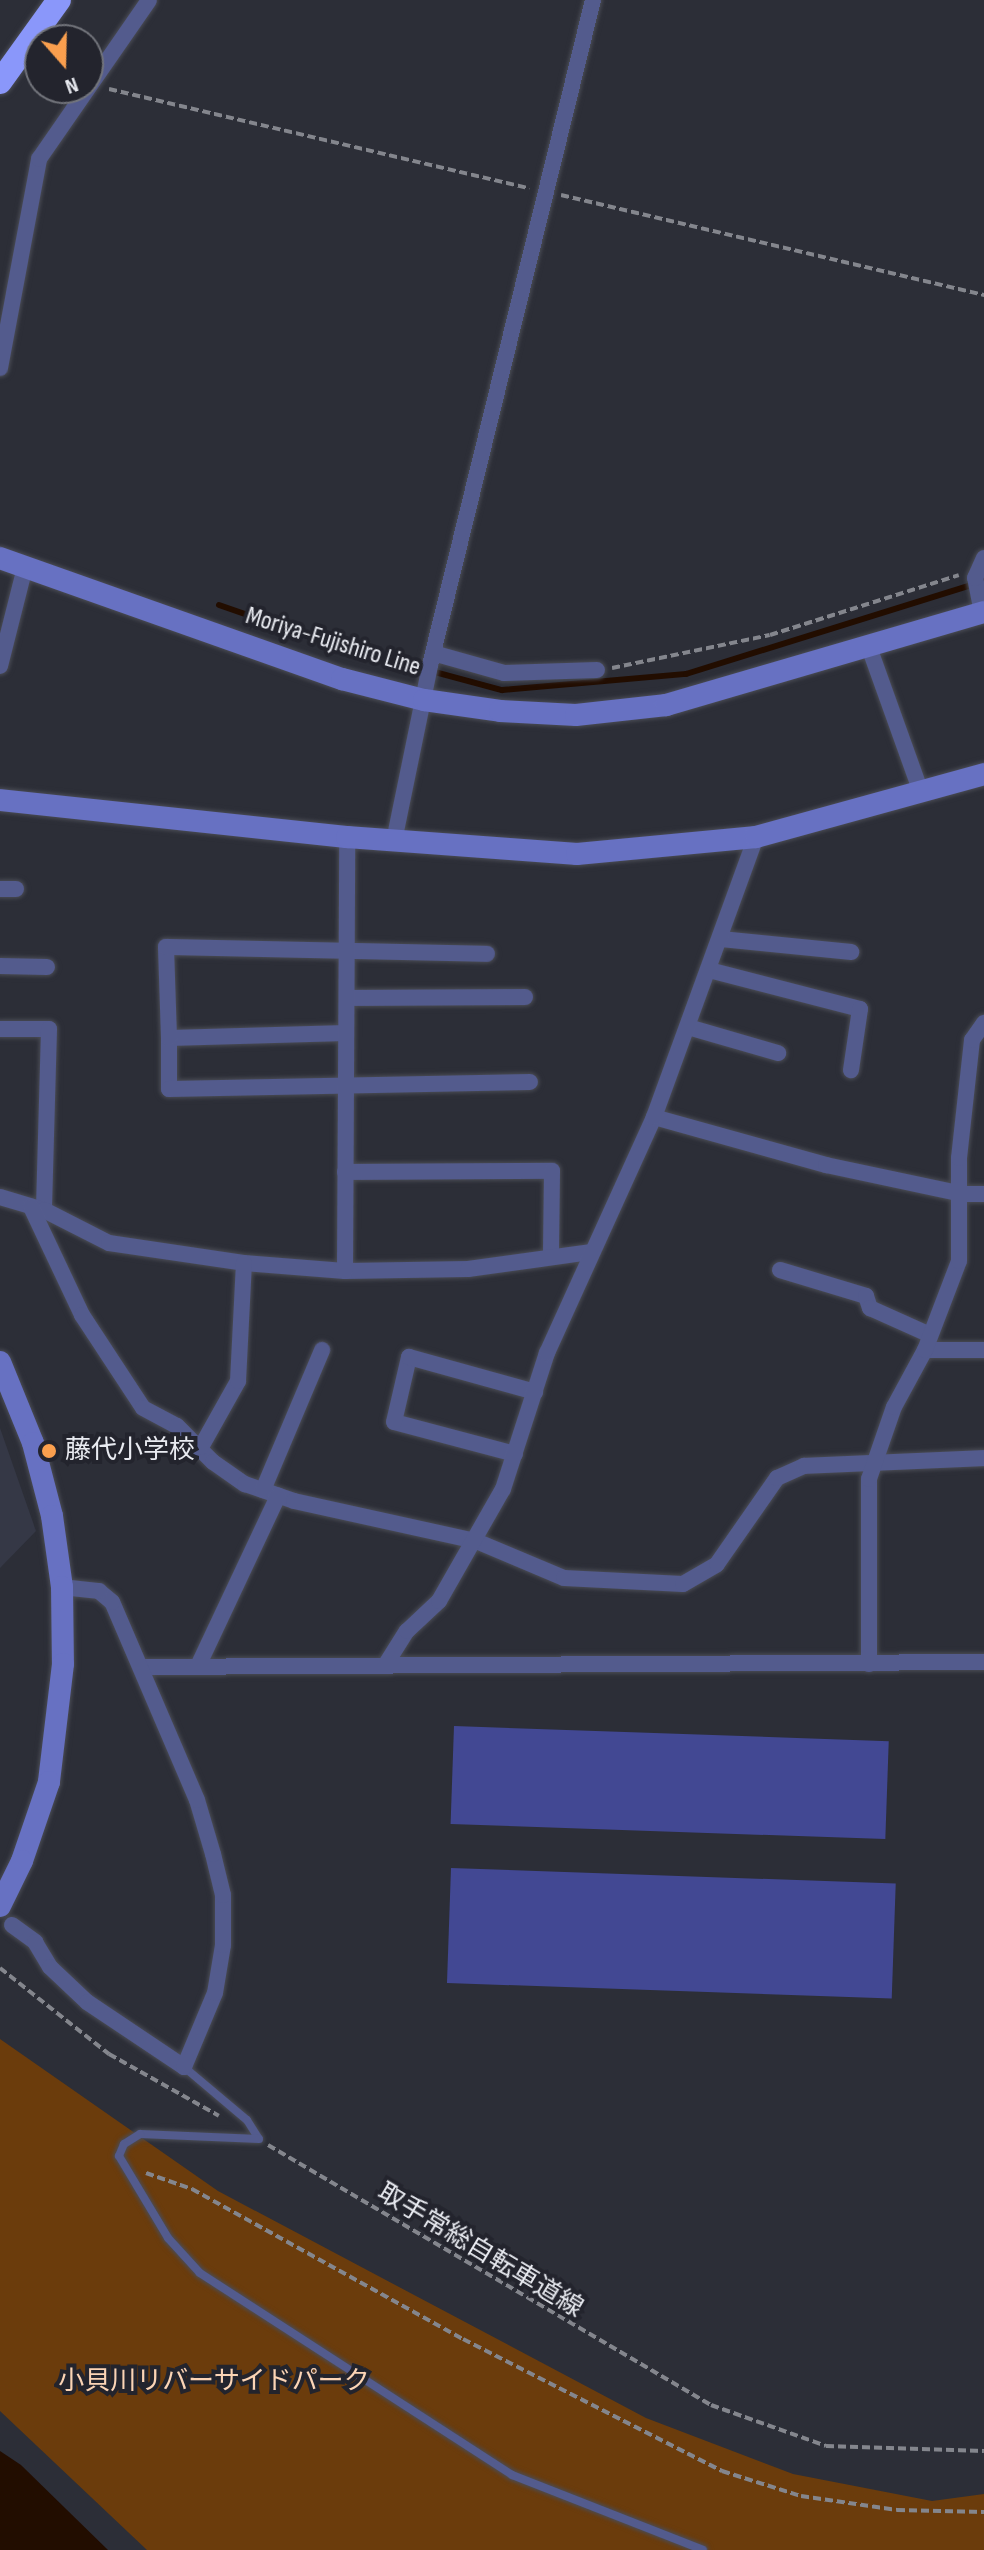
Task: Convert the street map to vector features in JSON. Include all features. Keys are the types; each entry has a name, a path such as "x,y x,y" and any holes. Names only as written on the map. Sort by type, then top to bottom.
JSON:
{"highway":[{"path":"0,82 59,0"}],"main road":[{"name":"Moriya-Fujishiro Line","path":"0,558 342,679 424,700 576,715 666,705 983,613"},
{"path":"0,800 347,837 577,854 756,837 984,774"},
{"path":"0,1362 33,1443 56,1536 62,1587 62,1701 53,1757 37,1822 0,1906"}],"street":[{"path":"104,67 149,0"},
{"path":"394,841 433,653 593,0"},
{"path":"0,368 39,159 78,104"},
{"path":"982,564 975,578 983,613"},
{"path":"0,666 25,567"},
{"path":"869,647 921,792"},
{"path":"433,653 504,673 597,670"},
{"path":"345,1271 347,837"},
{"path":"386,1664 407,1631 439,1601 476,1541 515,1454 535,1392 590,1252 654,1117 756,837"},
{"path":"721,939 851,952"},
{"path":"487,954 347,955 166,947 169,1089 346,1088 530,1082"},
{"path":"0,966 47,967"},
{"path":"709,970 860,1009 851,1070"},
{"path":"347,998 525,997"},
{"path":"869,1664 869,1479 894,1407 927,1342 959,1261 962,1194 959,1158 972,1040 984,1023"},
{"path":"688,1027 778,1053"},
{"path":"0,1029 49,1029 37,1208 82,1315 143,1408 201,1447 213,1462 271,1493 367,1520 476,1541 564,1578 683,1584 717,1564 777,1478 804,1466 984,1458"},
{"path":"169,1038 346,1033"},
{"path":"654,1117 826,1165 962,1194 984,1194"},
{"path":"345,1172 552,1171 551,1257"},
{"path":"0,1197 37,1208 109,1243 244,1263 345,1271 468,1269 590,1252"},
{"path":"201,1447 238,1381 244,1263"},
{"path":"780,1270 866,1296 870,1308 927,1342 984,1350"},
{"path":"199,1664 271,1493 322,1350"},
{"path":"515,1454 394,1422 409,1357 535,1392"},
{"path":"12,1925 35,1942 50,1967 87,2002 184,2067 215,1993 223,1895 197,1800 142,1667 106,1596 62,1587"},
{"path":"142,1667 199,1664 984,1662"}],"lane":[{"path":"184,2067 247,2120 259,2139"},
{"path":"259,2139 140,2134 124,2144 119,2156 123,2170 168,2238 200,2273 512,2475 703,2550"}],"path":[{"path":"104,88 984,295"},
{"path":"597,670 643,665 770,635 982,564"},
{"name":"取手常総自転車道線","path":"0,1968 109,2054 259,2139 618,2354 724,2411 826,2446 984,2451"},
{"path":"123,2170 157,2174 192,2189 463,2339 722,2471 801,2496 897,2510 984,2512"}],"shaded area":[{"path":"0,1428 36,1531 0,1568"},
{"path":"0,2451 21,2465 108,2550 0,2550"}],"green space":[{"name":"小貝川リバーサイドパーク","path":"0,2039 218,2191 646,2418 793,2474 932,2501 984,2494 984,2550 147,2550 0,2411"}],"building":[{"path":"454,1726 889,1741 885,1839 451,1824"},
{"path":"451,1868 896,1884 892,1998 447,1983"}],"waterway":[{"path":"219,605 331,644 502,690 686,674 984,581"}],"place":[{"name":"藤代小学校","path":"49,1451"}]}
